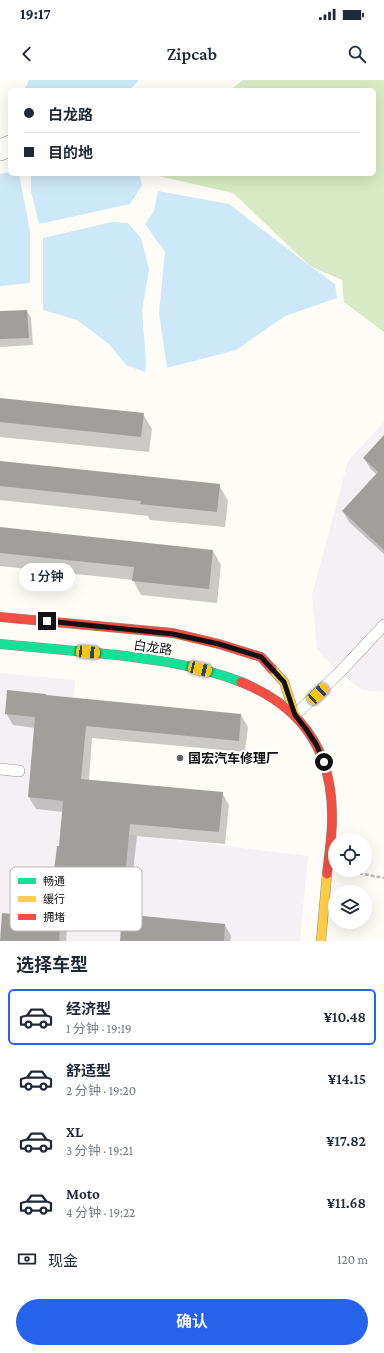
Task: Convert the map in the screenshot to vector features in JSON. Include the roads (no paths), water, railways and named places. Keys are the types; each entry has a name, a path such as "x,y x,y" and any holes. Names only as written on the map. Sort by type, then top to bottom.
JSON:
{"street":[{"path":"0,616 173,634 219,644 261,657 284,682 295,715"},
{"name":"白龙路","path":"0,644 173,662 213,672 246,683 275,698 295,715 316,744 324,762 332,800 332,820 321,941"}],"lane":[{"path":"295,715 340,672 384,625"},
{"path":"0,769 19,771"}],"water":[{"path":"29,80 139,80 132,88 25,88"},
{"path":"8,172 8,176 19,176 30,231 30,283 0,286 0,174"},
{"path":"31,176 140,176 142,185 130,204 39,224 31,191"},
{"path":"158,191 229,204 335,284 337,298 285,316 236,350 167,368 159,313 165,252 145,224 154,211"},
{"path":"112,222 128,223 141,238 149,269 142,311 146,361 145,372 126,365 109,344 77,320 43,310 43,238"}],"place":[{"name":"国宏汽车修理厂","path":"180,758"}]}
